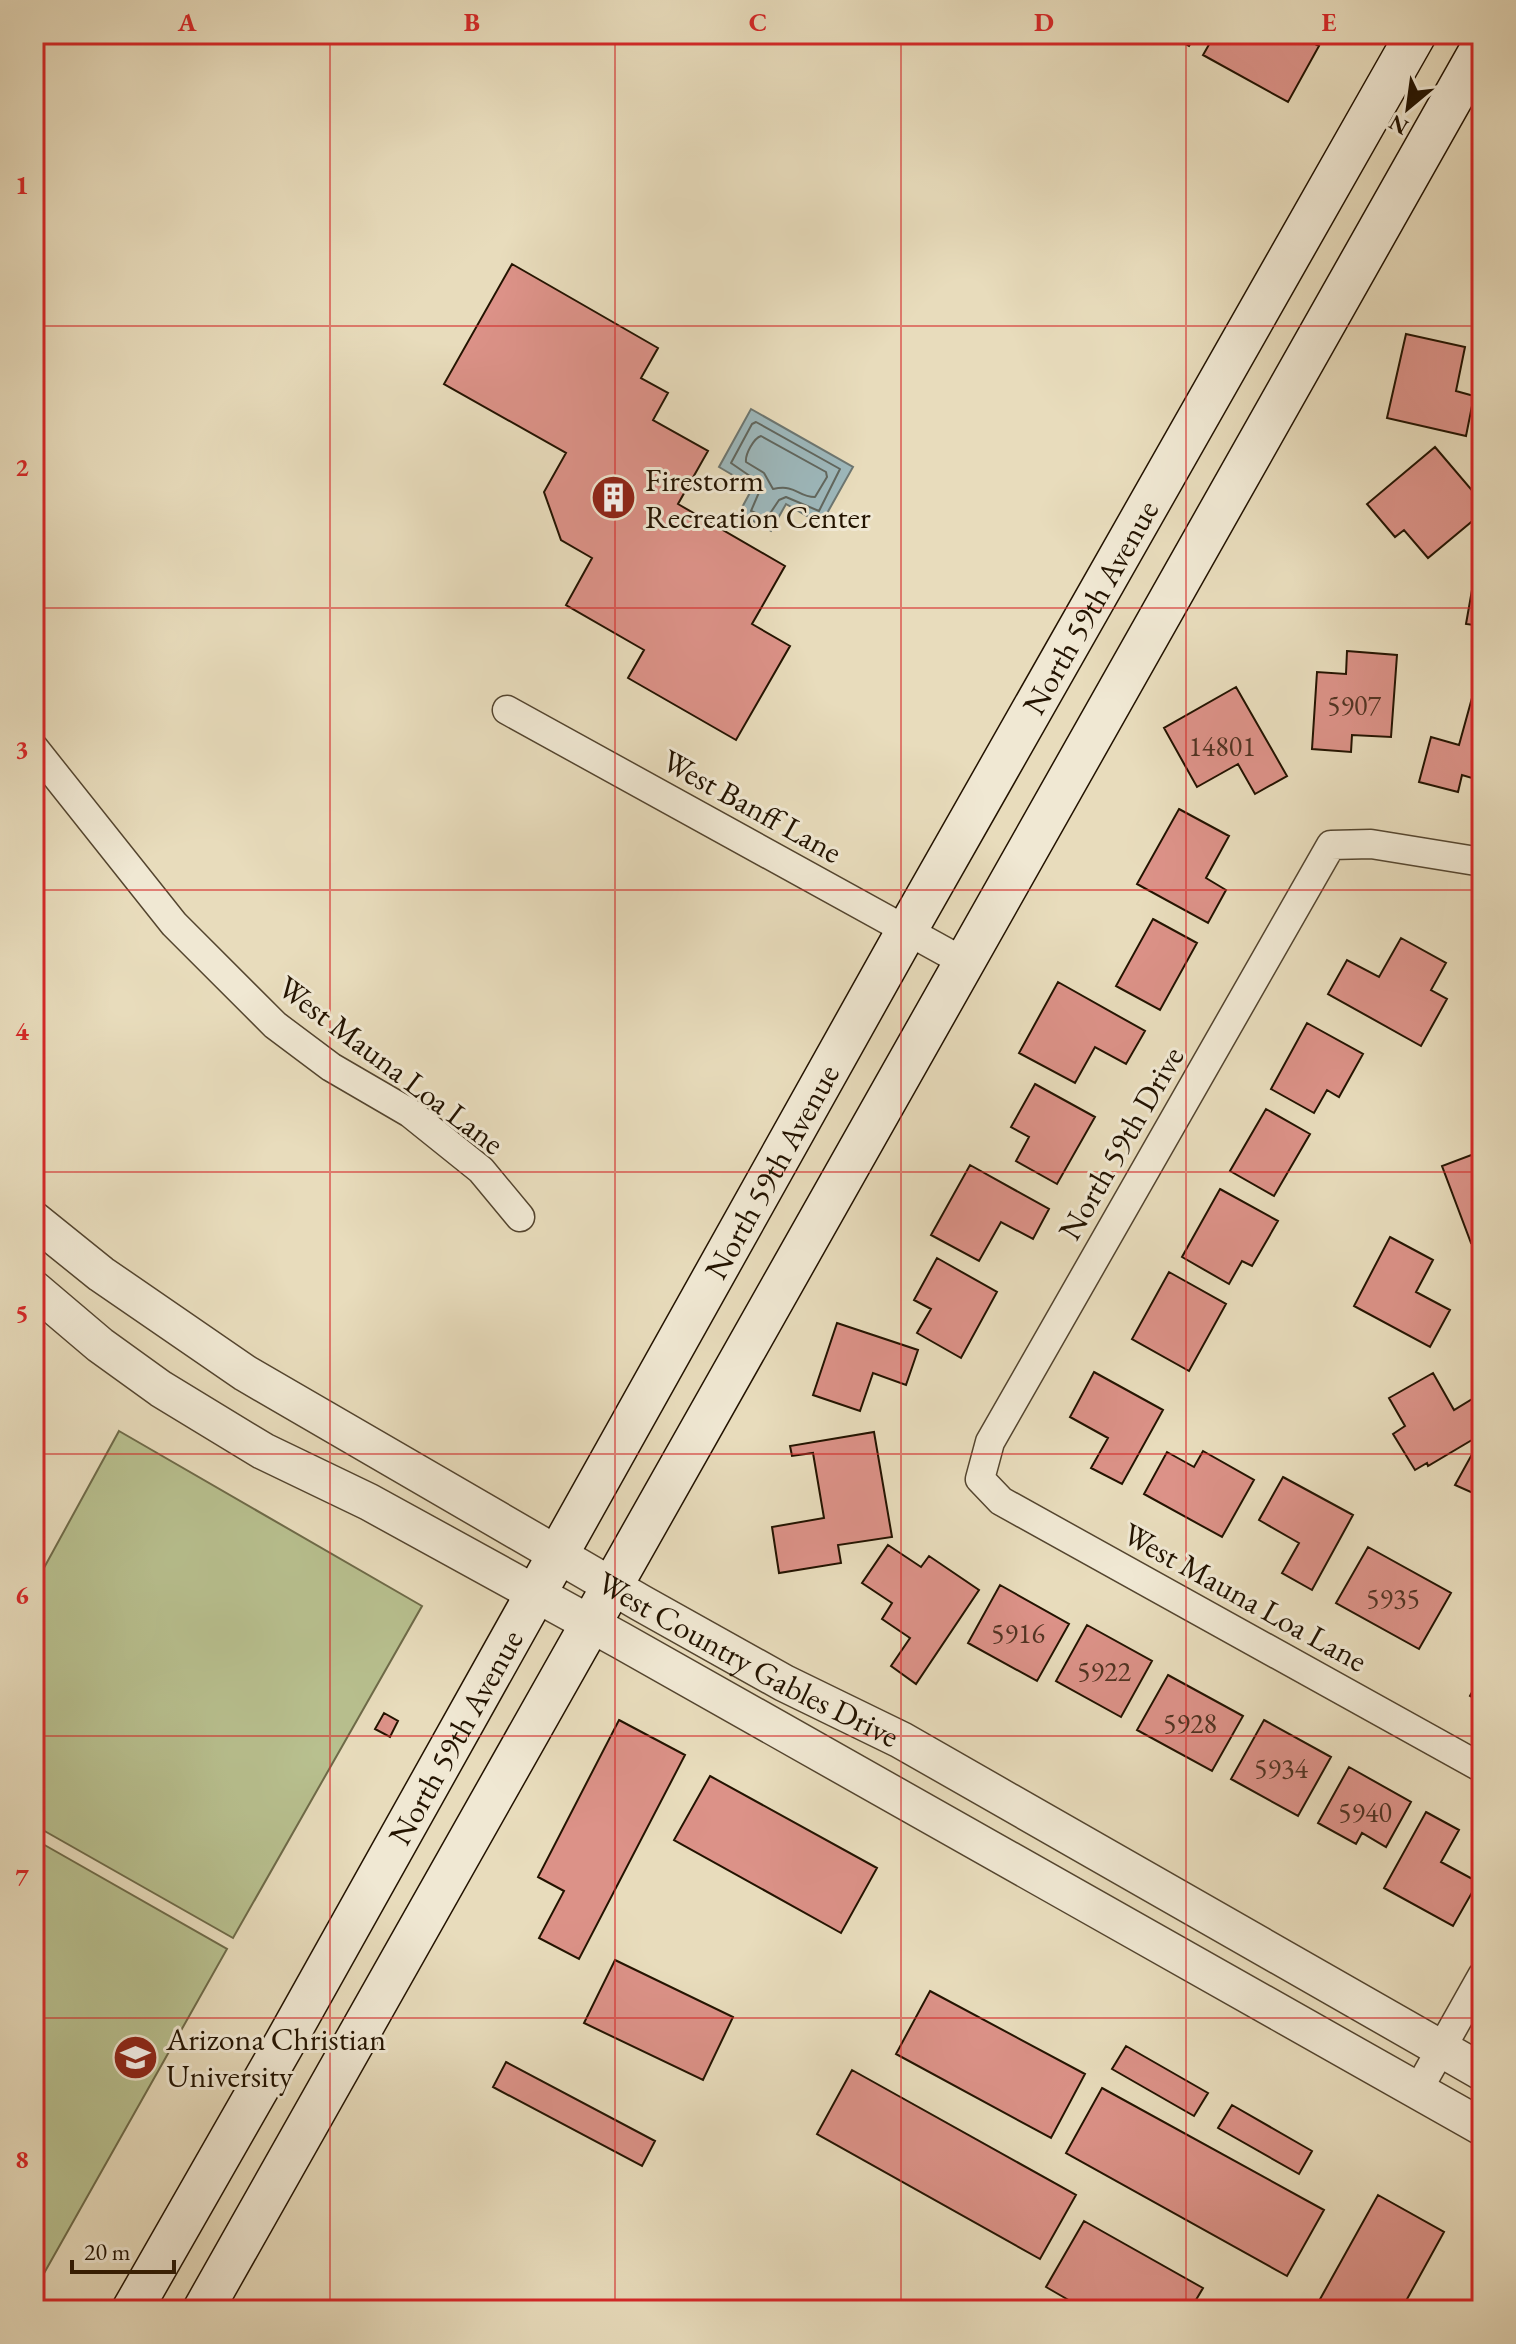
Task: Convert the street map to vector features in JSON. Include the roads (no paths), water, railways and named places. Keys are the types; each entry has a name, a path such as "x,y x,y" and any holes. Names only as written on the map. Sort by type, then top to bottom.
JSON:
{"main road":[{"name":"North 59th Avenue","path":"132,2310 907,930 1416,34"},
{"name":"North 59th Avenue","path":"203,2310 1482,46"}],"street":[{"name":"West Banff Lane","path":"507,710 964,962"},
{"name":"West Mauna Loa Lane","path":"34,748 174,924 275,1025 331,1067 410,1113 481,1170 520,1217"},
{"name":"North 59th Drive","path":"980,1479 990,1442 1331,845 1371,844 1482,862"},
{"name":"West Country Gables Drive","path":"34,1220 101,1274 245,1373 611,1586 784,1683 901,1740 1482,2072"},
{"name":"West Country Gables Drive","path":"34,1289 112,1354 161,1389 263,1451 369,1502 535,1593 1482,2127"},
{"name":"West Mauna Loa Lane","path":"980,1479 1001,1501 1482,1768"},
{"path":"1418,2090 1482,1976"}],"water":[{"path":"751,409 853,467 821,524 786,504 771,531 739,513 753,487 719,467"}],"place":[{"name":"Firestorm Recreation Center","path":"614,498"},
{"name":"Arizona Christian University","path":"135,2057"}]}
